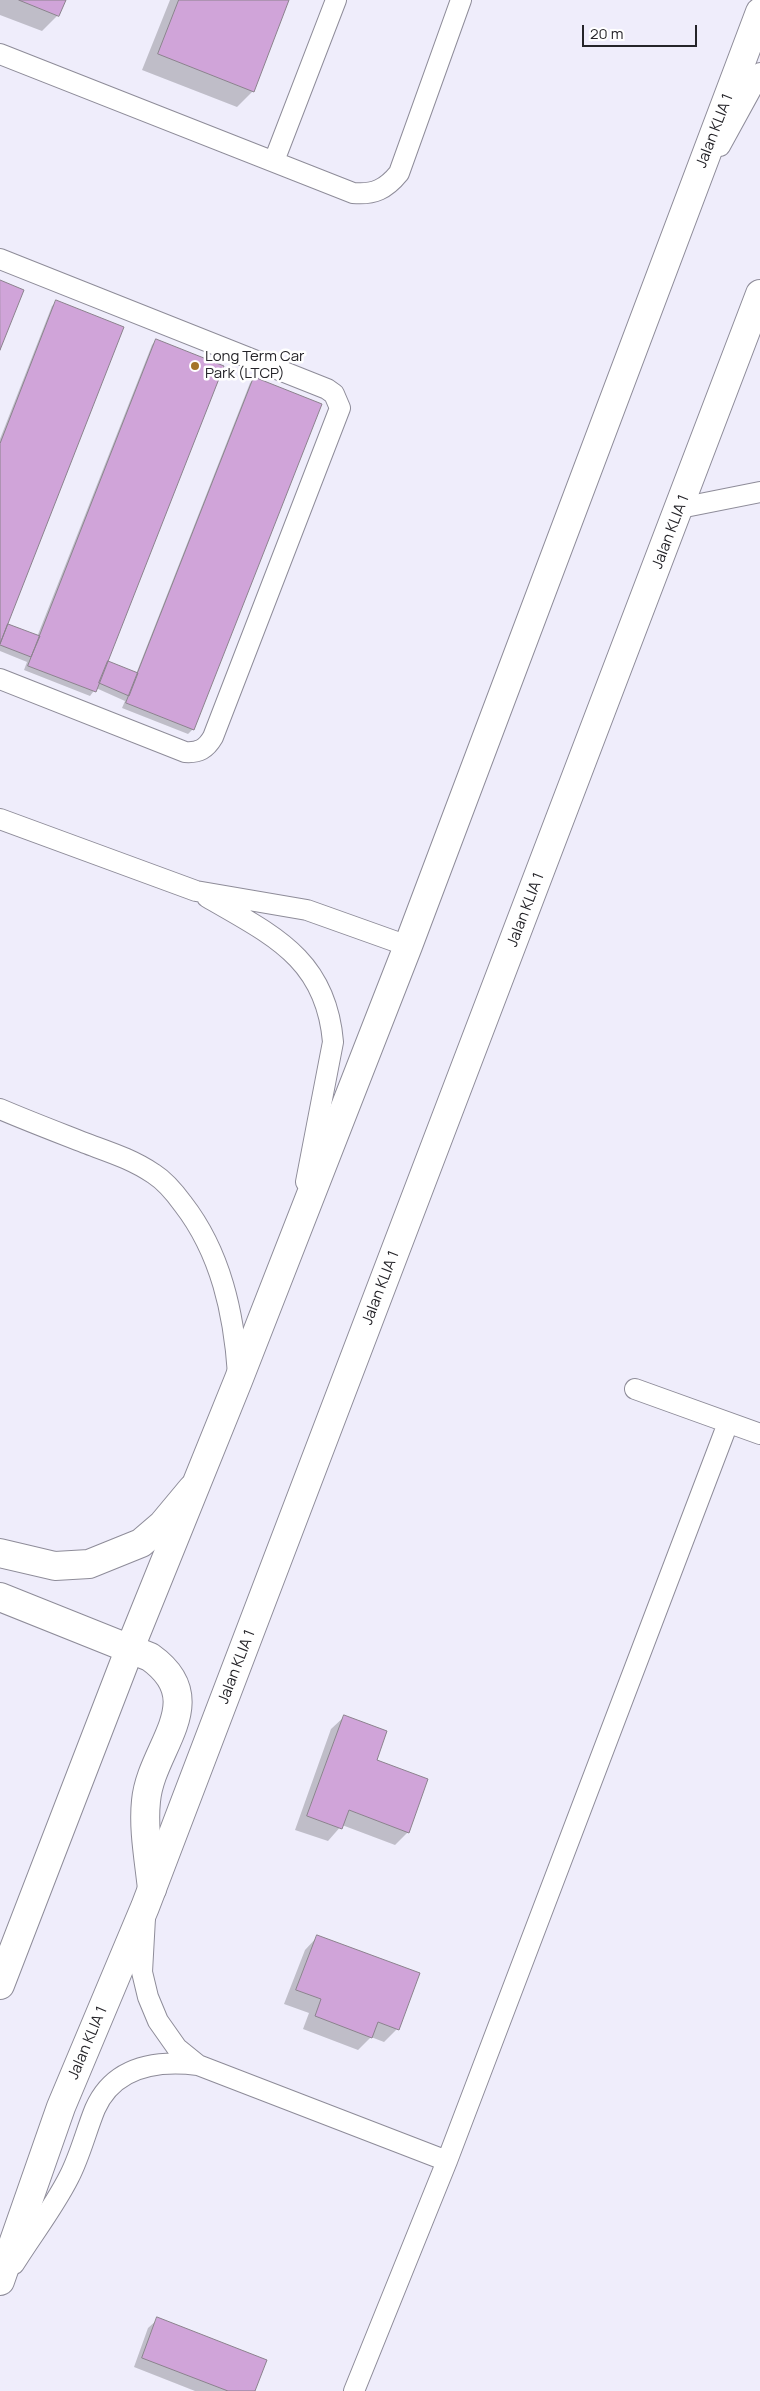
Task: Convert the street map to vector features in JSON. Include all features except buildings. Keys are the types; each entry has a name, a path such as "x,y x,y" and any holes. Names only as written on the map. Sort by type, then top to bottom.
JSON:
{"main road":[{"name":"Jalan KLIA 1","path":"0,1985 130,1648 238,1381 408,946 760,12"},
{"name":"Jalan KLIA 1","path":"0,2282 61,2107 148,1898 680,508 760,294"},
{"path":"0,1553 54,1566 89,1564 142,1543 162,1524 198,1482"},
{"path":"0,1597 150,1657 162,1665 172,1679 178,1694 178,1712 150,1782 146,1800 148,1898"}],"lane":[{"path":"274,161 336,0"},
{"path":"0,54 353,193 367,194 380,191 391,183 399,173 460,0"},
{"path":"681,218 760,73"},
{"path":"0,260 328,389 334,394 340,408 214,737 202,750 193,753 185,752 0,679"},
{"path":"680,508 760,492"},
{"path":"0,819 196,890 308,910 408,946"},
{"path":"196,890 277,938 294,953 310,972 331,1018 333,1042 297,1231"},
{"path":"0,1110 126,1158 156,1175 194,1218 210,1245 219,1268 235,1334 238,1381"},
{"path":"635,1389 760,1434"},
{"path":"354,2391 447,2161 728,1422"},
{"path":"148,1898 142,1972 148,1997 158,2021 177,2048 198,2065"},
{"path":"0,2287 70,2176 96,2107 110,2086 125,2074 159,2064 173,2062 198,2065 447,2161"}],"place":[{"name":"Long Term Car Park (LTCP)","path":"195,366"}]}
